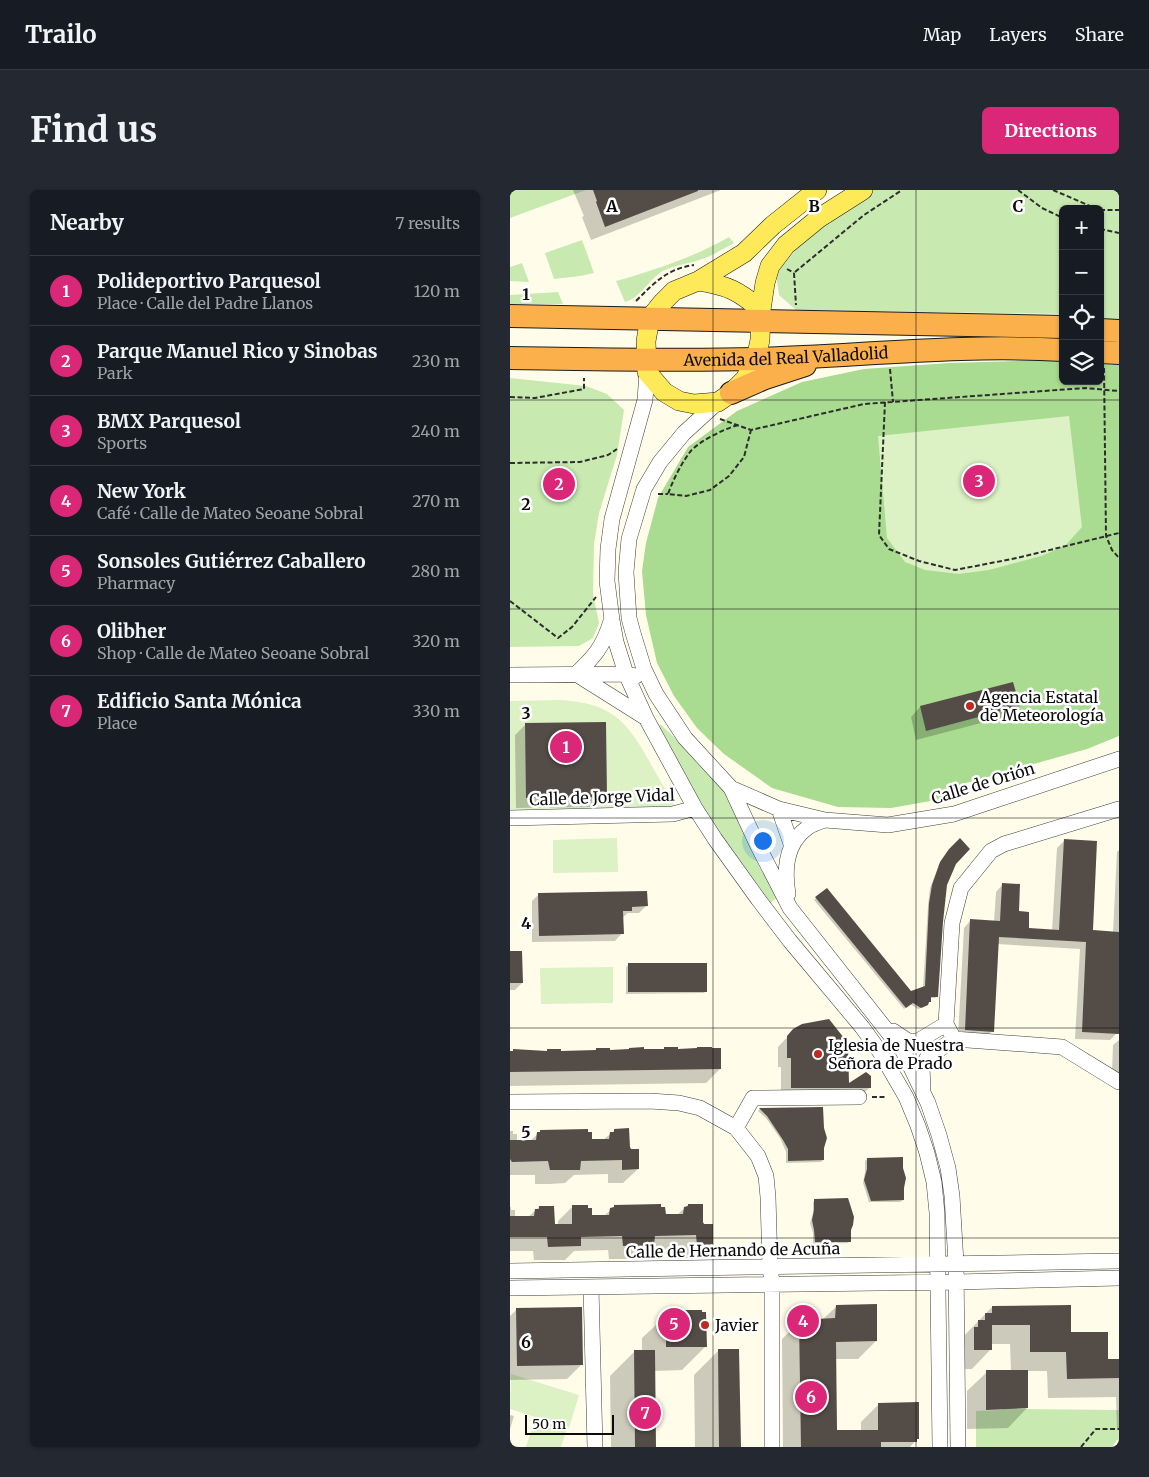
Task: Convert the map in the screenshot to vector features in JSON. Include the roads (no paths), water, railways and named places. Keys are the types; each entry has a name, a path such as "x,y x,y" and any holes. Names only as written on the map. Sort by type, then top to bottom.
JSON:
{"highway":[{"name":"Avenida del Real Valladolid","path":"510,316 650,318 761,316 1059,327"},
{"path":"1104,330 1119,331"},
{"name":"Avenida del Real Valladolid","path":"510,358 646,366 839,354 978,348 1059,350"},
{"path":"1104,360 1119,353"},
{"path":"722,404 764,378 839,354"}],"main road":[{"path":"818,190 773,225 744,253 697,273 674,291 650,318 646,341 646,366 664,392 679,401 694,404 722,404 744,379 756,359 760,340 765,283 770,266 786,245 819,218 863,190"},
{"path":"697,273 746,297 761,316"}],"street":[{"path":"646,366 644,400 612,519 608,549 607,580 616,642 626,674 646,718 695,808 758,899 876,1046 906,1097 918,1126 934,1182 937,1213 940,1447"},
{"path":"685,738 656,694 644,669 637,648 629,618 626,572 629,539 644,489 660,462 684,433 722,404"},
{"path":"576,674 595,655 606,638 612,620"},
{"path":"626,674 637,648"},
{"path":"576,674 646,718"},
{"path":"510,675 626,674 638,677 662,719 685,738 731,788 790,908 903,1051 923,1093 939,1135 948,1168 952,1196 956,1264 958,1447"},
{"name":"Calle de Orión","path":"731,788 779,809 825,820 888,824 954,814 1119,759"},
{"name":"Calle de Jorge Vidal","path":"510,818 673,814 695,808"},
{"path":"779,809 791,844 784,876 790,908"},
{"path":"954,1040 946,1024 952,923 961,888 991,850 1004,844 1119,809"},
{"path":"791,844 807,828 825,820"},
{"path":"883,1025 908,1041 918,1042 946,1024"},
{"path":"923,1093 922,1068 927,1058 954,1040 1062,1047 1119,1082"},
{"path":"736,1128 753,1098 859,1097"},
{"path":"510,1102 650,1101 679,1103 700,1108 736,1128 758,1156 766,1176 768,1198 772,1284 772,1447"},
{"name":"Calle de Hernando de Acuña","path":"510,1271 1119,1262"},
{"path":"510,1288 1119,1278"},
{"path":"591,1287 595,1447"}],"place":[{"name":"BMX Parquesol","path":"979,481"},
{"name":"Parque Manuel Rico y Sinobas","path":"559,484"},
{"name":"Agencia Estatal de Meteorología","path":"970,706"},
{"name":"Polideportivo Parquesol","path":"566,747"},
{"name":"Iglesia de Nuestra Señora de Prado","path":"818,1054"},
{"name":"New York","path":"803,1321"},
{"name":"Sonsoles Gutiérrez Caballero","path":"674,1324"},
{"name":"Javier","path":"705,1325"},
{"name":"Olibher","path":"811,1397"},
{"name":"Edificio Santa Mónica","path":"645,1413"}]}
